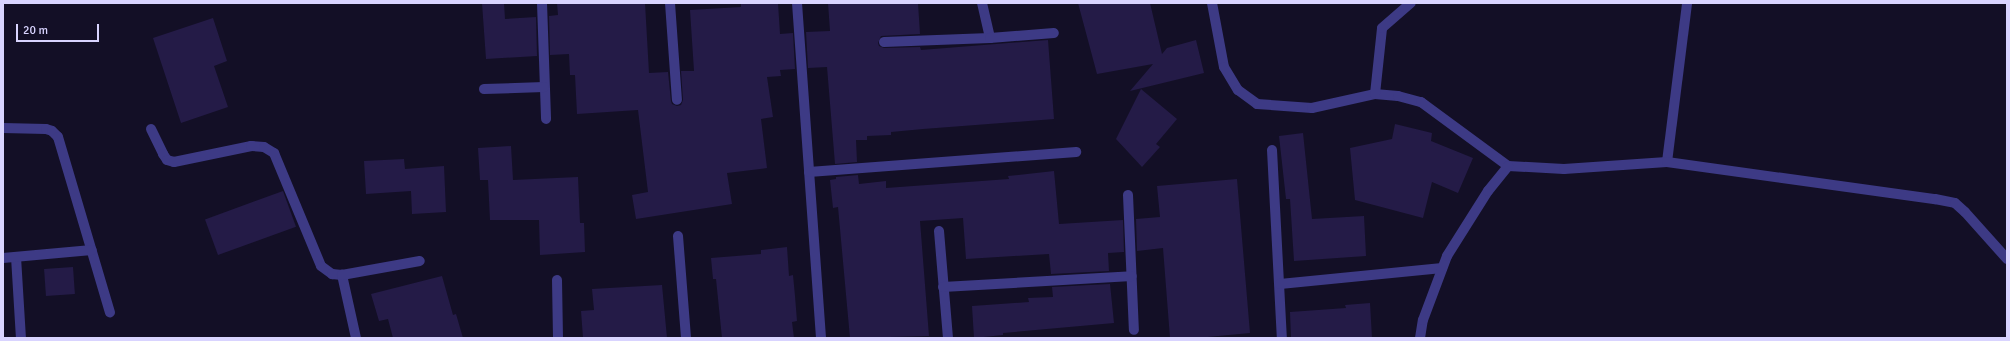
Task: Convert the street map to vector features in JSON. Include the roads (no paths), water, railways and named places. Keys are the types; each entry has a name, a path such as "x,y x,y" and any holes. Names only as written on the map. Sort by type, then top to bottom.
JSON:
{"street":[{"path":"542,3 546,119"},
{"path":"670,3 677,100"},
{"path":"797,3 821,338"},
{"path":"982,3 990,38"},
{"path":"1212,3 1224,67 1238,90 1247,99 1257,104 1312,108 1375,94 1398,96 1421,102 1508,166 1564,169 1667,162 1955,203 1965,212 2007,259"},
{"path":"1375,94 1382,28 1410,3"},
{"path":"1667,162 1687,3"},
{"path":"884,42 990,38 1054,33"},
{"path":"484,89 544,87"},
{"path":"3,128 46,129 52,131 58,137 110,312"},
{"path":"151,129 167,160 174,162 251,146 264,147 274,153 321,266 332,274 342,275 420,261"},
{"path":"1272,150 1282,338"},
{"path":"810,172 1076,152"},
{"path":"1420,338 1423,320 1447,256 1488,191 1508,166"},
{"path":"1128,195 1134,330"},
{"path":"939,231 948,338"},
{"path":"678,236 686,338"},
{"path":"3,258 92,250"},
{"path":"16,257 21,338"},
{"path":"1280,284 1442,268"},
{"path":"342,275 356,338"},
{"path":"943,287 1132,276"},
{"path":"557,280 558,338"}]}
